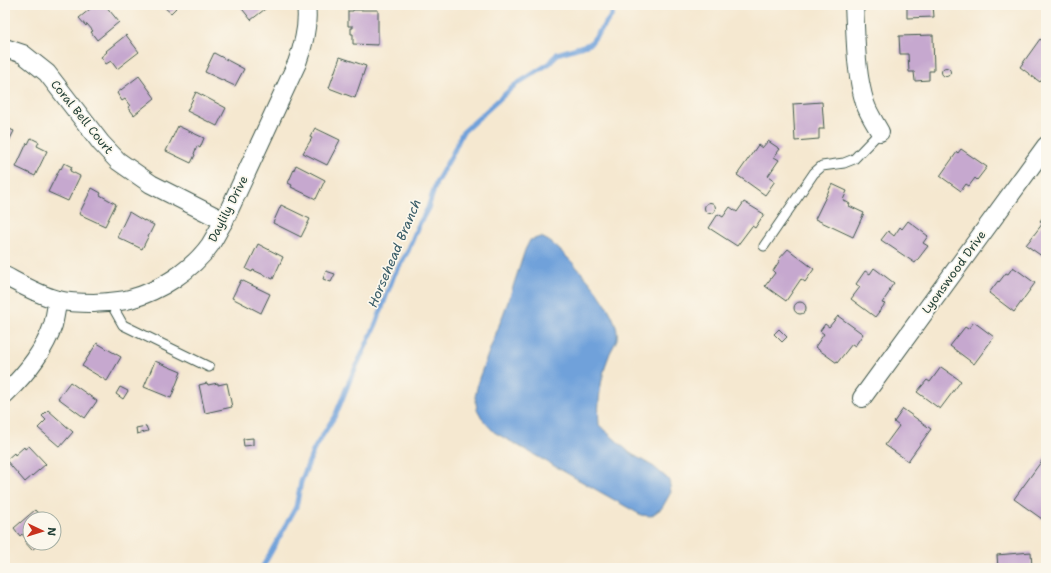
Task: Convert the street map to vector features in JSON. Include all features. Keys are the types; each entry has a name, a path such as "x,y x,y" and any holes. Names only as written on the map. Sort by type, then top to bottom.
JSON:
{"street":[{"name":"Daylily Drive","path":"5,276 30,289 58,300 83,303 110,302 130,299 154,290 177,277 193,263 209,245 224,221 297,63 304,44 306,5"},
{"path":"854,5 857,60 860,82 865,104 880,132"},
{"name":"Coral Bell Court","path":"5,48 23,54 47,73 101,144 118,161 151,184 224,221"},
{"name":"Lyonswood Drive","path":"862,398 1046,146"},
{"path":"5,394 20,380 34,363 53,325 58,300"}],"lane":[{"path":"764,246 814,172 822,166 844,163 854,159 880,132"},
{"path":"110,302 123,325 209,367"}],"water":[{"path":"541,237 548,240 562,252 583,274 612,315 616,328 617,339 607,361 602,379 600,389 599,425 630,453 654,467 669,480 671,492 662,508 651,516 641,515 494,432 483,420 477,409 475,397 479,378 509,299 525,250 530,240"}],"building":[{"path":"95,5 105,5 119,22 97,40 91,32 93,31 79,18"},
{"path":"167,5 173,5 176,8 171,13 165,8"},
{"path":"239,5 268,5 269,6 251,20"},
{"path":"907,5 933,5 934,17 907,18"},
{"path":"378,10 378,45 353,44 353,34 351,34 351,28 353,28 353,26 348,26 348,11"},
{"path":"126,35 139,52 117,69 111,61 106,64 101,57 107,52 106,51"},
{"path":"933,35 934,71 929,71 929,80 915,81 914,72 909,72 908,54 900,54 899,36"},
{"path":"1040,39 1046,44 1046,75 1040,82 1020,67"},
{"path":"214,53 244,69 235,86 205,72"},
{"path":"340,57 366,66 355,98 329,88"},
{"path":"946,67 951,72 946,77 941,72"},
{"path":"139,76 155,98 134,115 128,107 130,106 125,99 122,101 117,93"},
{"path":"196,92 226,108 217,126 187,111"},
{"path":"822,102 824,129 819,129 819,139 795,141 793,104"},
{"path":"178,126 204,138 200,148 197,146 191,163 166,151"},
{"path":"5,127 14,131 5,149"},
{"path":"315,128 340,140 327,165 303,153 312,138 310,137"},
{"path":"31,138 39,142 37,146 47,151 35,176 16,167 27,143 28,144"},
{"path":"768,141 780,149 774,157 779,160 768,176 775,181 765,195 737,175 758,145 762,148"},
{"path":"961,149 987,167 977,180 975,178 969,186 966,184 961,191 940,176 957,152 958,153"},
{"path":"64,163 72,167 70,171 80,176 68,201 48,192"},
{"path":"296,165 325,180 316,199 291,187 292,185 288,183"},
{"path":"832,184 847,191 843,200 850,204 849,206 864,213 853,237 815,219"},
{"path":"92,188 101,193 100,195 116,204 105,226 79,214"},
{"path":"744,202 764,214 755,228 752,226 737,246 709,228 718,214 723,217 730,207 737,212"},
{"path":"708,203 712,203 714,204 714,212 708,213 705,210 705,206"},
{"path":"281,205 310,219 301,237 273,223"},
{"path":"129,212 154,225 142,249 117,237"},
{"path":"1046,213 1046,259 1026,245 1043,223 1040,221"},
{"path":"908,221 928,236 923,243 928,246 915,263 881,240 888,231 894,236 900,227 902,229"},
{"path":"258,244 283,257 273,279 253,270 252,272 246,269"},
{"path":"788,249 814,269 805,282 801,279 786,301 765,286 775,273 773,271 780,260 779,259"},
{"path":"1013,267 1035,283 1014,312 989,293 998,281 999,282 1006,273 1008,274"},
{"path":"874,268 894,283 882,303 885,304 875,317 851,299 860,287 856,284 865,271 870,274"},
{"path":"326,271 335,274 331,282 323,279"},
{"path":"241,280 270,294 261,313 232,298"},
{"path":"800,302 804,304 806,308 804,312 800,314 796,312 794,308 796,304"},
{"path":"838,316 863,334 855,346 852,344 837,363 815,347 824,334 820,331 825,324 829,327"},
{"path":"974,322 994,337 974,364 950,346 965,327 968,329"},
{"path":"779,329 787,337 782,342 774,334"},
{"path":"97,343 121,357 107,381 82,366"},
{"path":"155,361 181,372 171,398 144,387"},
{"path":"941,367 961,381 940,409 917,392 927,380 930,382"},
{"path":"70,382 97,401 85,418 58,398"},
{"path":"207,383 208,385 218,383 218,385 227,383 232,407 205,413 199,385"},
{"path":"120,387 128,391 123,399 116,394"},
{"path":"903,409 931,429 908,461 885,445 899,426 894,422"},
{"path":"48,410 73,432 60,447 38,428 46,420 42,416"},
{"path":"146,426 148,431 137,434 136,428"},
{"path":"253,438 253,445 244,446 243,439"},
{"path":"29,446 46,464 25,482 6,460 14,453 15,455 24,447 25,449"},
{"path":"1046,455 1046,513 1042,519 1014,499"},
{"path":"22,521 22,534 20,536 14,528"},
{"path":"1031,552 1032,568 998,568 997,555"}],"waterway":[{"name":"Horsehead Branch","path":"262,568 296,507 301,482 314,449 336,414 376,324 394,275 408,251 417,228 428,208 436,183 453,153 462,133 515,85 550,63 557,54 590,44 612,15 613,5"}]}
